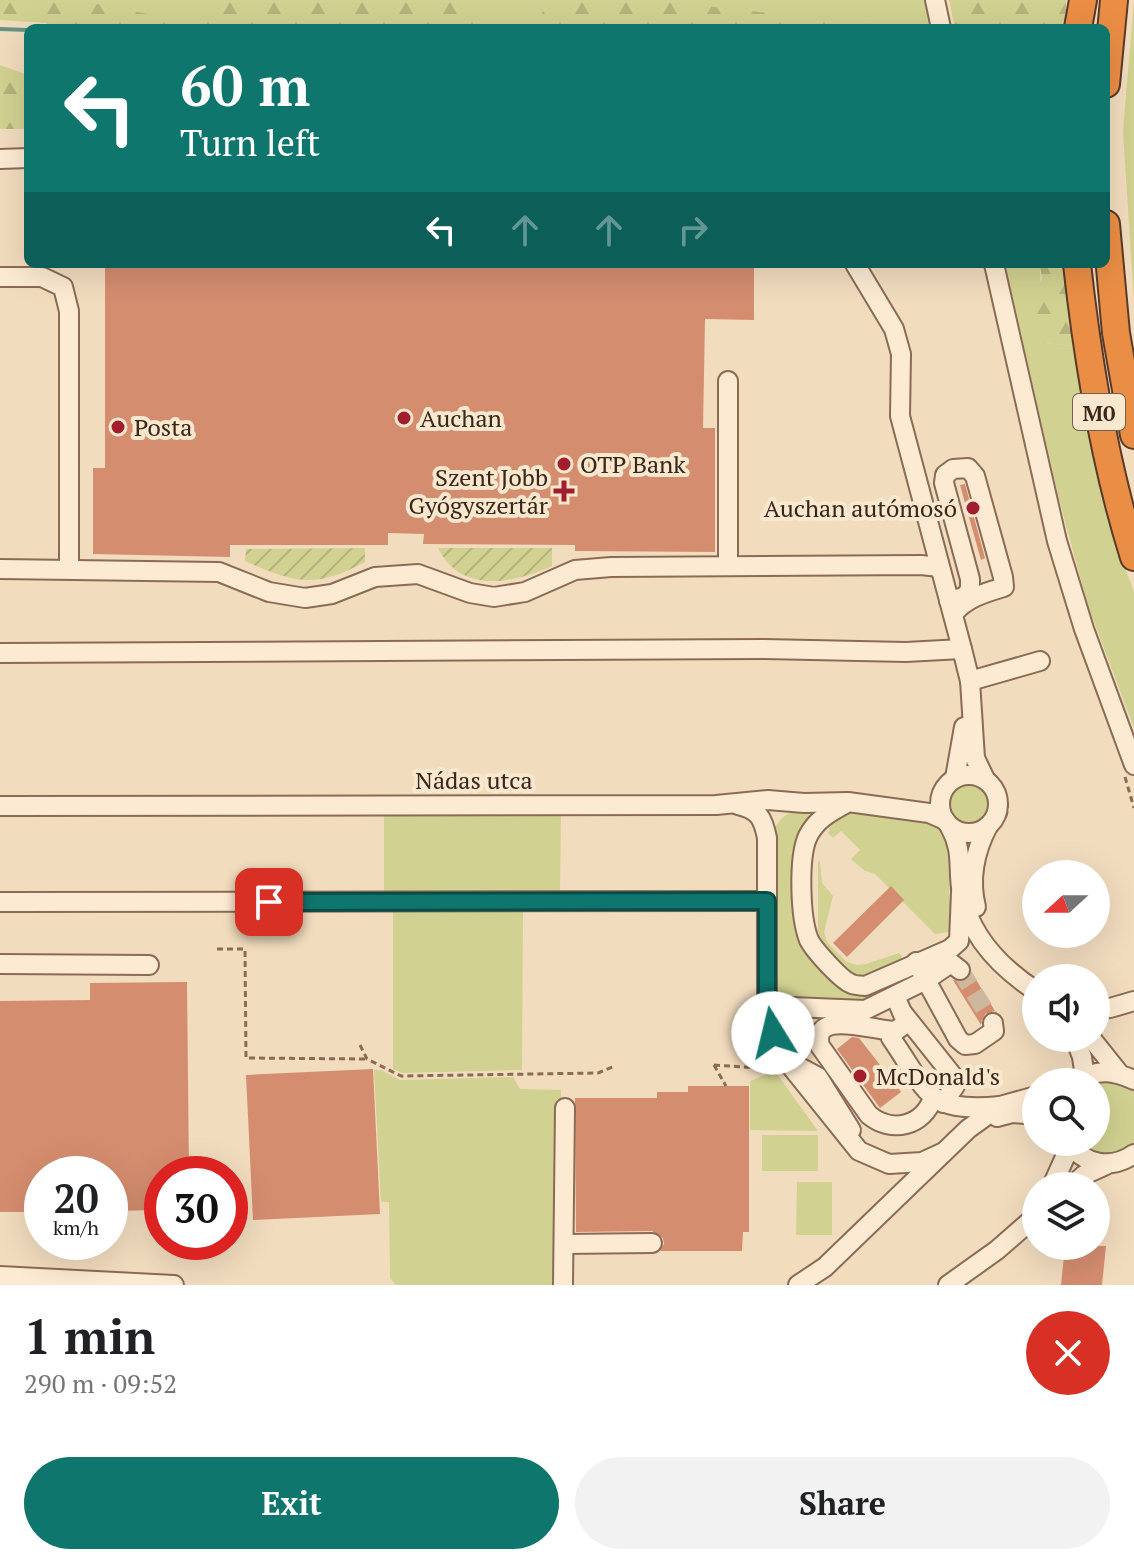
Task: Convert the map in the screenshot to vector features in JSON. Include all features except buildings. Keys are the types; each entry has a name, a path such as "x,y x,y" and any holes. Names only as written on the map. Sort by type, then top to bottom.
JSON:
{"highway":[{"path":"1078,24 1080,0"},
{"path":"1110,42 1114,0"},
{"name":"M0","path":"1077,268 1093,385 1115,488 1134,557"},
{"name":"M0","path":"1110,268 1116,333 1134,435"}],"street":[{"path":"935,0 940,24"},
{"path":"0,159 24,158"},
{"path":"857,268 894,329 901,354 900,416 970,681 975,758 985,779 996,791 999,804 996,816 978,846 973,896 990,952"},
{"path":"995,268 1057,541 1084,629 1134,765"},
{"path":"0,277 42,277 63,287 69,311 69,569"},
{"path":"728,381 728,566"},
{"path":"968,468 975,476 1004,587 951,608 970,590 970,579 944,483 945,475 953,469 968,468"},
{"path":"0,569 219,572 285,596 305,598 332,594 375,577 418,574 470,593 494,597 525,592 575,570 611,567 939,567"},
{"path":"0,653 764,649 906,652 962,649"},
{"path":"970,681 1040,661"},
{"path":"955,778 964,737 970,681"},
{"path":"848,802 827,814 814,826 807,839 802,865 805,927 810,943 851,984 865,986 950,949 959,941 961,855 959,842 940,808 940,797 944,788 955,778 970,774 985,779"},
{"name":"Nádas utca","path":"0,806 731,804 768,800 848,802 929,813 948,823"},
{"path":"767,838 776,815 783,808 804,803"},
{"path":"731,804 753,809 760,814 767,838 767,1006 779,1065 859,1151 889,1164 922,1162 944,1152"},
{"path":"948,823 967,833 988,826"},
{"path":"961,892 974,928 990,952 1022,981"},
{"path":"0,902 767,901"},
{"path":"916,962 958,1039 965,1045 987,1038 994,1031 993,1023"},
{"path":"767,1006 865,1010 898,1004 951,963 960,970"},
{"path":"0,964 149,965"},
{"path":"1110,1008 1134,1001"},
{"path":"898,1004 905,1019 904,1025 891,1038 938,1101 968,1109 1022,1100"},
{"path":"895,1031 879,1031 857,1025 827,1025 818,1037 820,1046 869,1115 880,1124 897,1126 915,1121 955,1086 953,1076 898,1004"},
{"path":"1105,1052 1130,1078"},
{"path":"1110,1074 1130,1078"},
{"path":"798,1285 825,1267 968,1129 1000,1106"},
{"path":"563,1285 565,1108"},
{"path":"983,1120 1022,1114"},
{"path":"1083,1156 1086,1159 1124,1162"},
{"path":"1093,1172 1124,1162"},
{"path":"948,1285 997,1250 1022,1227"},
{"path":"564,1244 652,1243"},
{"path":"0,1276 174,1285"}],"path":[{"path":"1129,794 1134,808"},
{"path":"217,949 245,949 246,1058 367,1059 401,1076 598,1073 615,1066"},
{"path":"360,1045 367,1059"},
{"path":"726,1086 714,1065 779,1065"}],"green space":[{"path":"0,0 95,0 97,4 168,18 167,24 47,24 0,20"},
{"path":"64,0 927,0 933,24 103,24"},
{"path":"199,0 473,0 476,24 197,24"},
{"path":"546,0 651,0 869,24 539,24"},
{"path":"949,0 1066,0 1065,24 954,24"},
{"path":"1134,0 1134,302 1123,131"},
{"path":"0,65 24,74 24,129 0,129"},
{"path":"1006,268 1041,268 1037,342 1073,346 1090,438 1118,549 1134,592 1134,728 1088,606 1059,499"},
{"path":"1041,268 1064,268 1073,346 1037,342 1032,292 1042,279"},
{"path":"365,548 365,562 348,571 318,579 292,578 245,561 246,549"},
{"path":"438,548 552,548 552,566 505,580 474,579 448,563"},
{"path":"969,780 985,787 992,803 985,819 969,826 953,819 946,803 953,787"},
{"path":"822,806 802,826 795,846 795,933 799,944 850,993 866,994 915,972 919,974 865,1005 783,1000 778,990 774,831 787,814"},
{"path":"847,811 938,823 952,842 955,871 949,892 952,925 949,932 935,934 875,874 865,871 851,859 860,850 841,831 833,838 828,833 833,821"},
{"path":"384,812 561,813 560,895 384,894"},
{"path":"820,861 822,883 833,896 824,932 827,942 847,962 857,965 899,953 901,960 858,977 826,947 818,932"},
{"path":"393,911 523,911 522,1070 402,1073 393,1069"},
{"path":"374,1070 381,1070 400,1080 513,1077 520,1089 561,1090 560,1279 556,1285 396,1285 390,1278 389,1202 381,1202"},
{"path":"775,1071 818,1131 750,1130 750,1081"},
{"path":"1110,1081 1134,1090 1134,1145 1110,1154"},
{"path":"762,1135 818,1135 818,1171 762,1171"},
{"path":"797,1182 832,1182 832,1235 796,1235"}],"waterway":[{"path":"0,29 24,30"}],"tunnel":[{"path":"960,970 993,1023"}],"place":[{"name":"Auchan","path":"404,418"},
{"name":"Posta","path":"118,427"},
{"name":"OTP Bank","path":"564,464"},
{"name":"Szent Jobb Gyógyszertár","path":"564,491"},
{"name":"Auchan autómosó","path":"973,508"},
{"name":"McDonald's","path":"860,1076"}],"route":[{"path":"269,902 767,901 767,1006 773,1033"}]}
